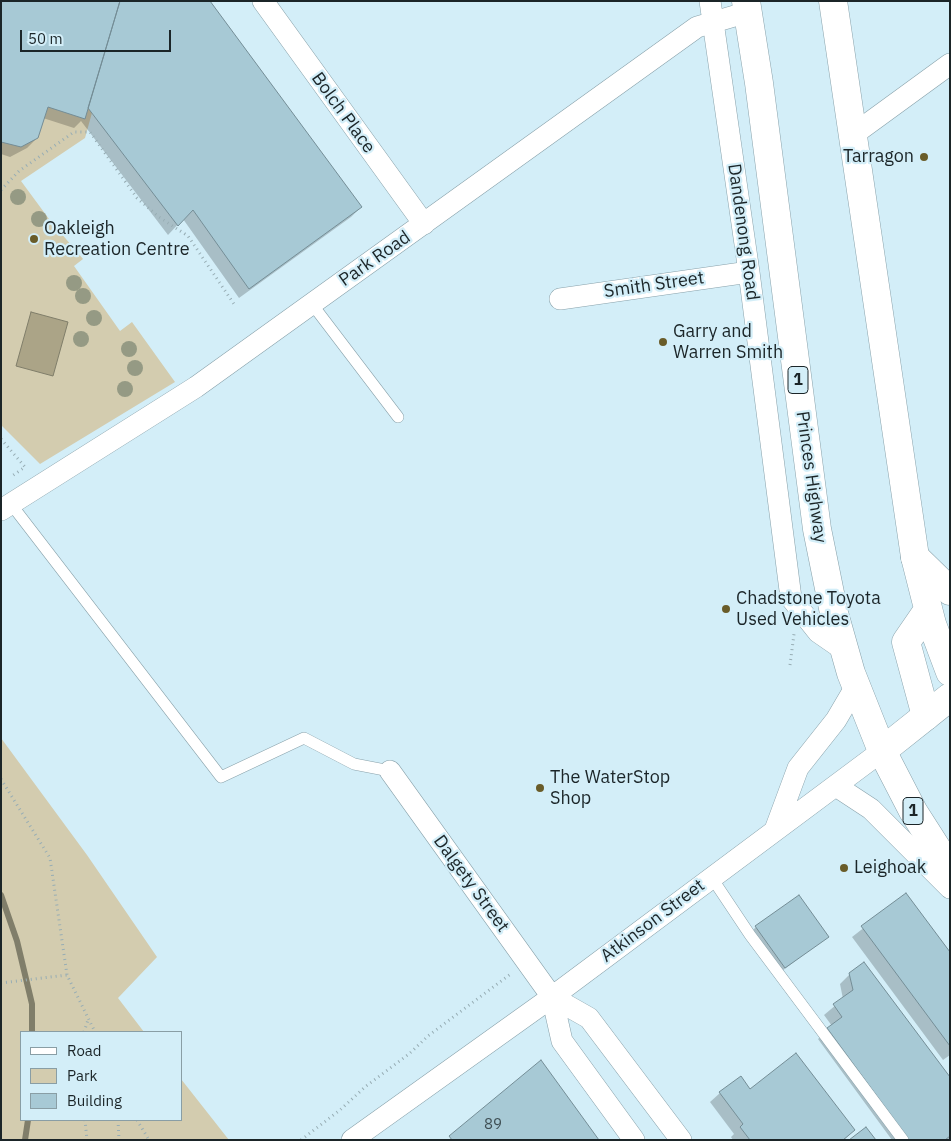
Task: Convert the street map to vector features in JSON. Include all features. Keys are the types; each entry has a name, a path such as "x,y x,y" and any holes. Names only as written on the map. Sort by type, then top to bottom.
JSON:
{"main road":[{"path":"833,1 915,557 928,610 950,672"},
{"name":"Princes Highway","path":"747,6 817,528 844,650 882,751 913,811 950,868"},
{"path":"915,557 950,591"},
{"path":"926,716 906,642 928,610"},
{"name":"Atkinson Street","path":"882,751 950,697"}],"street":[{"name":"Bolch Place","path":"263,1 424,224"},
{"name":"Park Road","path":"6,507 196,387 697,27 711,11 747,6"},
{"name":"Dandenong Road","path":"711,11 749,272 791,598 818,632 844,650"},
{"path":"854,134 950,64"},
{"name":"Smith Street","path":"560,299 749,272"},
{"path":"775,830 798,768 836,720 856,686"},
{"name":"Atkinson Street","path":"352,1140 552,997 882,751"},
{"name":"Dalgety Street","path":"390,771 552,997 562,1041 634,1140"},
{"path":"836,786 871,810 950,888"},
{"name":"Dalgety Street","path":"552,997 589,1018 681,1140"}],"lane":[{"path":"312,304 398,417"},
{"path":"6,507 221,777 304,738 354,764 390,771"},
{"path":"712,878 750,935 903,1140"}],"path":[{"path":"1,190 19,171 74,132 90,132 137,198 159,218 188,236 234,304"},
{"path":"1,440 25,467"},
{"path":"1,780 50,858 67,975 95,1031"},
{"path":"301,1140 340,1110 365,1087 410,1054 428,1036 519,967"},
{"path":"1,983 67,975"},
{"path":"84,1031 89,1019"},
{"path":"85,1121 87,1140"},
{"path":"118,1121 119,1140"},
{"path":"138,1121 148,1140"}],"green space":[{"name":"Oakleigh Recreation Centre","path":"1,1 123,1 85,138 21,181 49,219 83,259 74,266 120,331 132,322 175,382 40,464 1,425"},
{"path":"1,738 87,855 157,957 118,998 143,1031 20,1031 20,1121 182,1121 182,1080 229,1140 1,1140"}],"shaded area":[{"path":"31,312 68,322 53,376 16,366"}],"building":[{"path":"1,1 120,1 85,119 48,107 38,138 21,147 1,142"},
{"path":"120,1 210,1 362,207 249,289 193,210 178,226 88,108"},
{"path":"906,893 950,952 950,1046 861,926"},
{"path":"799,895 829,937 785,968 755,926"},
{"path":"864,962 950,1077 950,1136 945,1140 909,1140 827,1028 842,1017 833,1004 853,990 849,973"},
{"path":"796,1053 855,1130 843,1140 750,1140 740,1127 743,1124 719,1092 741,1076 750,1089"},
{"path":"541,1060 599,1140 452,1140 449,1136"},
{"path":"866,1127 876,1140 849,1140"}],"waterway":[{"path":"1,895 17,941 32,1004 32,1031"},
{"path":"25,1140 28,1121"}],"place":[{"name":"Tarragon","path":"924,157"},
{"name":"Oakleigh Recreation Centre","path":"34,239"},
{"name":"Garry and Warren Smith","path":"663,342"},
{"name":"Chadstone Toyota Used Vehicles","path":"726,609"},
{"name":"The WaterStop Shop","path":"540,788"},
{"name":"Leighoak","path":"844,868"}]}
